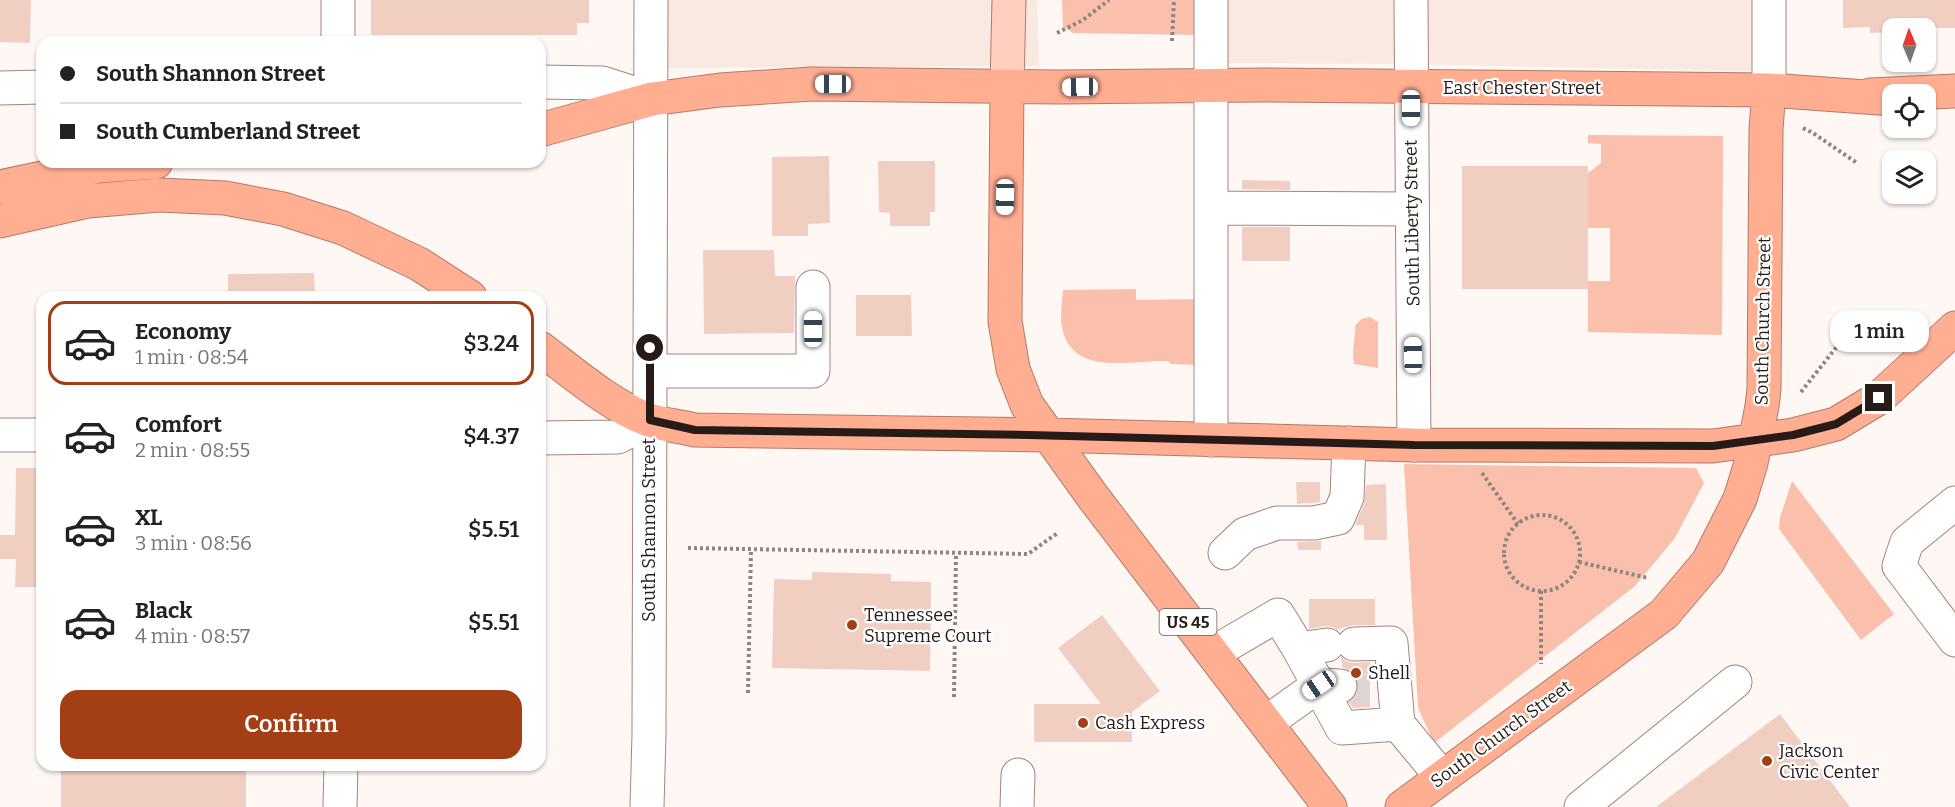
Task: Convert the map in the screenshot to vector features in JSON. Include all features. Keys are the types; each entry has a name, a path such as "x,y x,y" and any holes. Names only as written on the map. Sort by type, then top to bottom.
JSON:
{"highway":[{"name":"East Chester Street","path":"546,128 652,99 720,90 812,84 1769,90 1882,98"},
{"name":"US 45","path":"1007,86 1005,321 1013,369 1027,405 1330,807"},
{"name":"South Church Street","path":"1402,807 1664,614 1708,562 1740,499 1756,441 1764,389 1766,129 1769,90"},
{"path":"1850,95 1955,91"},
{"path":"1936,103 1955,105"},
{"path":"0,187 89,168"},
{"path":"0,221 88,201 159,195 225,198 284,209 343,228 419,264 461,291"},
{"path":"546,353 621,405 650,420 695,430 1048,435 1414,445 1713,446 1793,435 1836,424 1879,398 1955,328"}],"main road":[{"name":"US 45","path":"1007,86 1009,0"}],"street":[{"path":"338,0 338,36"},
{"name":"South Shannon Street","path":"647,807 651,0"},
{"path":"1211,0 1211,440"},
{"name":"South Liberty Street","path":"1412,0 1411,208 1414,445"},
{"name":"South Church Street","path":"1769,0 1769,90"},
{"path":"546,82 602,82 652,99"},
{"path":"0,88 36,87"},
{"path":"1211,208 1411,208"},
{"path":"650,371 813,371 813,287"},
{"path":"546,438 618,438 650,420"},
{"path":"0,435 36,435"},
{"path":"1225,553 1245,534 1277,523 1314,524 1338,518 1347,497 1349,443"},
{"path":"1955,502 1906,542 1899,566 1955,640"},
{"path":"1213,653 1278,615 1326,646 1356,686 1398,724 1442,777"},
{"path":"1326,646 1391,643 1356,686 1341,728 1398,724"},
{"path":"1581,807 1735,682"},
{"path":"1266,723 1356,686"},
{"path":"340,807 341,771"},
{"path":"1017,807 1018,775"}],"path":[{"path":"1057,33 1083,20 1109,0"},
{"path":"1172,42 1174,0"},
{"path":"1803,128 1857,163"},
{"path":"1801,392 1846,335"},
{"path":"1481,471 1518,524"},
{"path":"1542,515 1555,517 1567,524 1575,533 1580,545 1579,562 1569,581 1558,588 1541,591 1522,585 1513,577 1504,554 1511,531 1518,524 1530,517 1542,515"},
{"path":"688,548 1028,554 1059,532"},
{"path":"748,693 752,549"},
{"path":"954,697 956,553"},
{"path":"1579,562 1648,578"},
{"path":"1541,591 1541,664"}],"shaded area":[{"path":"661,0 1037,0 1039,66 667,68"},
{"path":"1062,0 1196,0 1196,35 1073,33 1063,27"},
{"path":"1217,0 1757,0 1757,71 1217,63"},
{"path":"1588,135 1723,136 1722,335 1588,332 1588,281 1610,281 1610,228 1588,228 1588,173 1601,163 1601,144 1588,143"},
{"path":"1136,289 1136,300 1198,299 1198,365 1171,364 1168,361 1101,362 1086,358 1074,351 1065,338 1061,319 1063,290"},
{"path":"1370,317 1378,322 1378,368 1354,364 1355,326 1361,319"},
{"path":"1404,464 1696,468 1704,483 1675,538 1635,586 1434,743 1418,708"},
{"path":"1792,481 1894,614 1861,640 1779,529 1780,517"}],"building":[{"path":"0,0 31,0 30,43 0,42"},
{"path":"371,0 589,0 589,23 577,23 577,35 371,35"},
{"path":"1843,0 1955,0 1955,28 1936,28 1936,18 1882,18 1882,32 1870,33 1870,27 1843,28"},
{"path":"829,156 830,223 808,224 808,236 772,236 772,157"},
{"path":"878,161 935,161 935,212 930,212 930,226 890,226 890,213 879,212"},
{"path":"1462,166 1588,166 1588,289 1462,289"},
{"path":"1242,180 1290,181 1290,190 1242,189"},
{"path":"1242,227 1290,227 1290,261 1242,261"},
{"path":"703,250 774,250 775,276 795,276 794,333 704,334"},
{"path":"314,273 315,291 228,291 228,274"},
{"path":"856,295 911,295 912,336 856,336"},
{"path":"16,468 36,468 36,587 15,587 16,559 0,559 0,535 15,535"},
{"path":"1296,482 1320,482 1320,502 1322,502 1297,504"},
{"path":"1386,484 1387,540 1364,540 1364,525 1355,525 1364,504 1366,485"},
{"path":"1321,541 1321,550 1298,550 1297,542"},
{"name":"Tennessee Supreme Court","path":"812,572 891,574 891,581 931,582 930,671 772,668 774,579 812,580"},
{"path":"1309,599 1375,599 1375,625 1353,625 1338,629 1340,632 1333,627 1325,626 1309,629"},
{"path":"1102,615 1160,691 1132,712 1132,742 1034,742 1034,704 1101,704 1058,648"},
{"path":"1341,657 1354,663 1370,662 1370,707 1353,708 1349,702 1356,696 1359,687 1357,678 1351,671 1342,667"},
{"name":"Jackson Civic Center","path":"1780,714 1850,807 1656,807"},
{"path":"61,771 246,771 246,807 61,807"}],"tunnel":[{"path":"1341,686 1370,686"}],"place":[{"name":"Tennessee Supreme Court","path":"852,625"},
{"name":"Shell","path":"1356,673"},
{"name":"Cash Express","path":"1083,723"},
{"name":"Jackson Civic Center","path":"1767,761"}],"route":[{"path":"650,348 650,420 695,430 1029,435 1414,445 1713,446 1793,435 1836,424 1879,398"}]}
